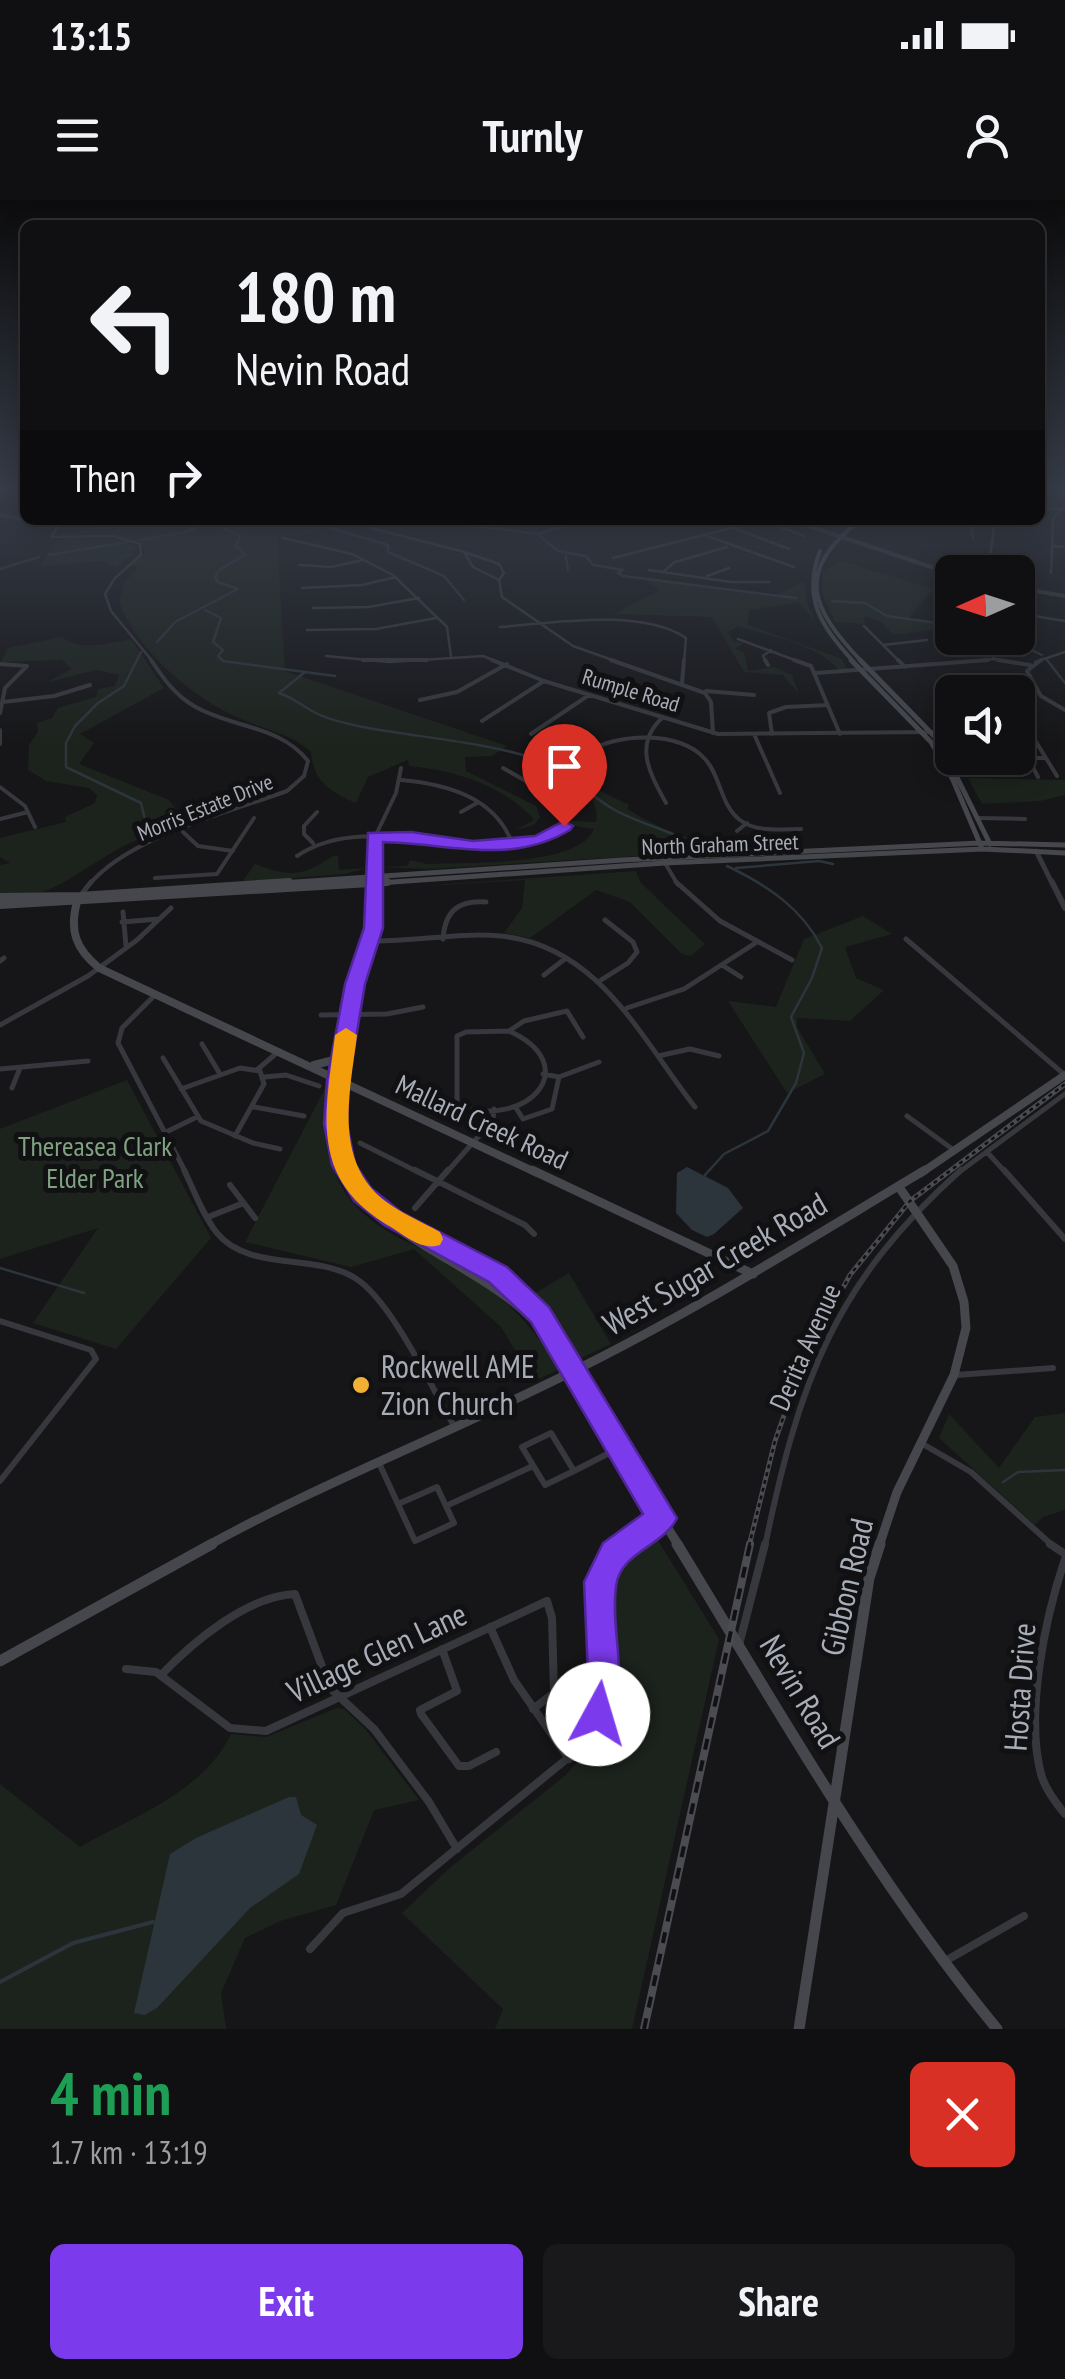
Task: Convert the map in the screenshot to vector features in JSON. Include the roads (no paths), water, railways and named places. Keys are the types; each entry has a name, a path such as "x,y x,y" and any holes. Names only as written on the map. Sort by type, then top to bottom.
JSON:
{"main road":[{"path":"811,574 810,599 828,632 935,742"},
{"path":"928,732 981,846"},
{"path":"957,775 991,846"},
{"path":"985,833 1019,843"},
{"name":"North Graham Street","path":"78,899 1019,843 1065,849"},
{"name":"North Graham Street","path":"374,879 981,846"},
{"name":"North Graham Street","path":"991,846 1036,851 1065,849"},
{"path":"0,901 78,899 71,924 73,941 98,968"},
{"name":"Mallard Creek Road","path":"98,968 753,1274"},
{"path":"302,1062 326,1064 338,1056 344,1044"},
{"name":"West Sugar Creek Road","path":"0,1661 231,1531 572,1372 730,1288 955,1151 1065,1075"},
{"name":"Nevin Road","path":"338,1080 339,1152 362,1194 392,1219 498,1274 540,1314 571,1361 572,1372"},
{"name":"Nevin Road","path":"338,1080 328,1124 329,1140 336,1168 356,1198 387,1224 496,1282 522,1304 572,1372 620,1448 832,1797 944,1962 998,2029"},
{"path":"339,1103 346,1094 358,1089"},
{"name":"Gibbon Road","path":"799,2029 832,1797 874,1557 897,1492 954,1375 966,1328 962,1289 949,1258 899,1186"},
{"path":"664,1233 730,1269 734,1277 730,1288"}],"street":[{"name":"Morris Estate Drive","path":"78,899 90,879 116,860 287,791 304,776 308,761 292,742 238,726 192,706 164,682 104,601 108,587 121,574"},
{"path":"390,574 448,629 451,656"},
{"path":"493,575 500,574"},
{"path":"499,580 504,574"},
{"path":"693,574 752,586 770,582"},
{"path":"707,576 712,574"},
{"path":"493,575 499,580 502,597 572,646 703,692 754,694"},
{"path":"302,588 362,585 396,578"},
{"path":"1035,591 1065,596"},
{"path":"313,608 368,608 418,598"},
{"path":"1035,615 1065,621"},
{"path":"307,630 376,629 436,618"},
{"path":"500,628 648,624 678,630 687,644 682,683"},
{"path":"864,626 905,668"},
{"path":"738,639 806,662 816,673 840,734"},
{"path":"883,645 927,640"},
{"path":"768,665 764,656 771,650"},
{"path":"816,673 995,659 1030,665 1065,652"},
{"path":"992,655 995,659"},
{"name":"Rumple Road","path":"326,656 389,662 483,656 544,681 714,733 928,732"},
{"path":"0,664 27,666 6,688 0,713"},
{"path":"420,700 457,692 507,664"},
{"path":"1028,675 1030,665"},
{"path":"482,720 544,681"},
{"path":"3,702 54,696 90,686"},
{"path":"1035,687 1044,699 1065,710"},
{"path":"703,692 711,702 714,733"},
{"path":"531,734 589,695"},
{"path":"772,734 769,713 828,705"},
{"path":"662,718 644,740 643,749 666,803"},
{"path":"0,730 0,744"},
{"path":"754,734 780,793"},
{"path":"1035,738 1057,776"},
{"path":"587,752 609,739 679,744 699,752 733,813 747,823 801,829"},
{"path":"1035,758 1046,758"},
{"name":"Nevin Road","path":"338,1080 349,1015 375,918 374,837 401,780 402,768"},
{"path":"297,856 313,843 374,837 411,837 462,847 512,844 554,835 566,824 566,812 550,792 503,768"},
{"path":"1035,771 1038,777"},
{"path":"401,780 442,786 477,803 506,823 512,844"},
{"path":"0,787 22,803 35,826"},
{"path":"461,812 477,803"},
{"path":"0,819 28,812"},
{"path":"313,843 304,834 304,826 317,812"},
{"path":"155,878 217,874 254,818"},
{"path":"978,818 1025,818"},
{"path":"736,831 747,823"},
{"path":"183,832 198,846 234,850"},
{"path":"1036,851 1065,908"},
{"path":"665,863 691,900 792,960"},
{"path":"443,939 444,916 450,908 469,901 486,902"},
{"path":"0,1025 20,1009 63,991 98,968 170,908"},
{"path":"122,912 126,946"},
{"path":"122,922 160,920"},
{"path":"601,980 628,964 636,952 633,942 606,920"},
{"path":"370,941 512,938 566,958 601,980 627,1008 695,1108"},
{"path":"906,939 1065,1075"},
{"path":"627,1008 674,994 758,942"},
{"path":"544,975 566,958"},
{"path":"722,965 741,977"},
{"path":"156,994 126,1022 118,1038 220,1236 237,1248 346,1273 366,1286 454,1426"},
{"path":"321,1015 387,1014 423,1007"},
{"path":"509,1031 524,1021 568,1010 583,1037"},
{"path":"509,1031 535,1046 544,1074 536,1095 516,1108 467,1110 455,1104 456,1039 466,1032 509,1031"},
{"path":"202,1044 220,1074"},
{"path":"658,1056 696,1049 720,1056"},
{"path":"258,1070 279,1052"},
{"path":"163,1058 197,1118 234,1136 280,1149"},
{"path":"0,1068 88,1061"},
{"path":"544,1074 559,1076 598,1062"},
{"path":"12,1088 20,1068"},
{"path":"181,1089 240,1068 258,1070 264,1077"},
{"path":"264,1077 286,1075 319,1086"},
{"path":"516,1108 523,1120 552,1109 559,1076"},
{"path":"234,1136 254,1107 264,1077"},
{"path":"1046,1087 1063,1098"},
{"name":"Derita Avenue","path":"739,1646 787,1443 806,1384 855,1283 915,1208 986,1151 1063,1098"},
{"path":"254,1107 304,1116"},
{"path":"415,1208 492,1120 494,1109"},
{"path":"907,1116 955,1151"},
{"path":"164,1133 197,1118"},
{"path":"360,1143 525,1225 534,1234"},
{"path":"986,1151 1065,1239"},
{"path":"230,1186 254,1218"},
{"path":"208,1218 241,1204"},
{"path":"0,1321 91,1350 96,1359 0,1481"},
{"path":"954,1375 1053,1368"},
{"path":"574,1471 551,1433 522,1446 545,1485 574,1471 620,1448"},
{"path":"920,1443 971,1472 1065,1556"},
{"path":"378,1460 398,1504 415,1541 454,1522 437,1487 398,1504"},
{"path":"446,1506 534,1466"},
{"path":"310,1949 343,1913 393,1899 569,1759 591,1732 604,1695 598,1594 602,1574 614,1554 662,1518"},
{"name":"Hosta Drive","path":"1065,1556 1047,1627 1038,1751 1044,1783 1065,1814"},
{"path":"126,1670 150,1669 160,1675 184,1652 276,1595 289,1592 300,1598 330,1688 374,1729 429,1802 457,1850"},
{"name":"Village Glen Lane","path":"160,1675 214,1719 240,1731 274,1728 546,1601 556,1679 554,1692 533,1710"},
{"path":"490,1627 514,1680 569,1759"},
{"path":"442,1649 457,1690 420,1710 422,1714 459,1766 469,1766 496,1752"},
{"path":"944,1962 1024,1916"}],"waterway":[{"path":"157,642 175,622 238,589 218,582 217,574"},
{"path":"440,574 464,600"},
{"path":"620,574 796,598"},
{"path":"832,601 865,603 887,616 935,623"},
{"path":"205,610 221,618 213,642 223,650 218,656 223,661 335,676"},
{"path":"141,652 124,686 98,703 75,726 66,743 66,767 141,803 149,836"},
{"path":"1035,652 1042,655"},
{"path":"1047,660 1065,683"},
{"path":"305,672 279,693 317,714 344,723 536,759 557,769 613,809 704,849"},
{"path":"736,868 819,861 833,864"},
{"path":"705,1175 724,1154 768,1131 796,1083 804,1053 791,1017 812,978 822,948 794,909 756,881 727,866"},
{"path":"0,1268 84,1293"},
{"path":"1003,1482 1018,1472 1065,1470"},
{"path":"0,1982 73,1943 153,1922"}],"railway":[{"path":"749,1546 775,1441 804,1359 850,1275 910,1201 1065,1084"},
{"path":"644,2029 750,1544"}],"place":[{"name":"Rockwell AME Zion Church","path":"361,1385"}],"park label":[{"name":"Thereasea Clark Elder Park","path":"95,1162"}]}
